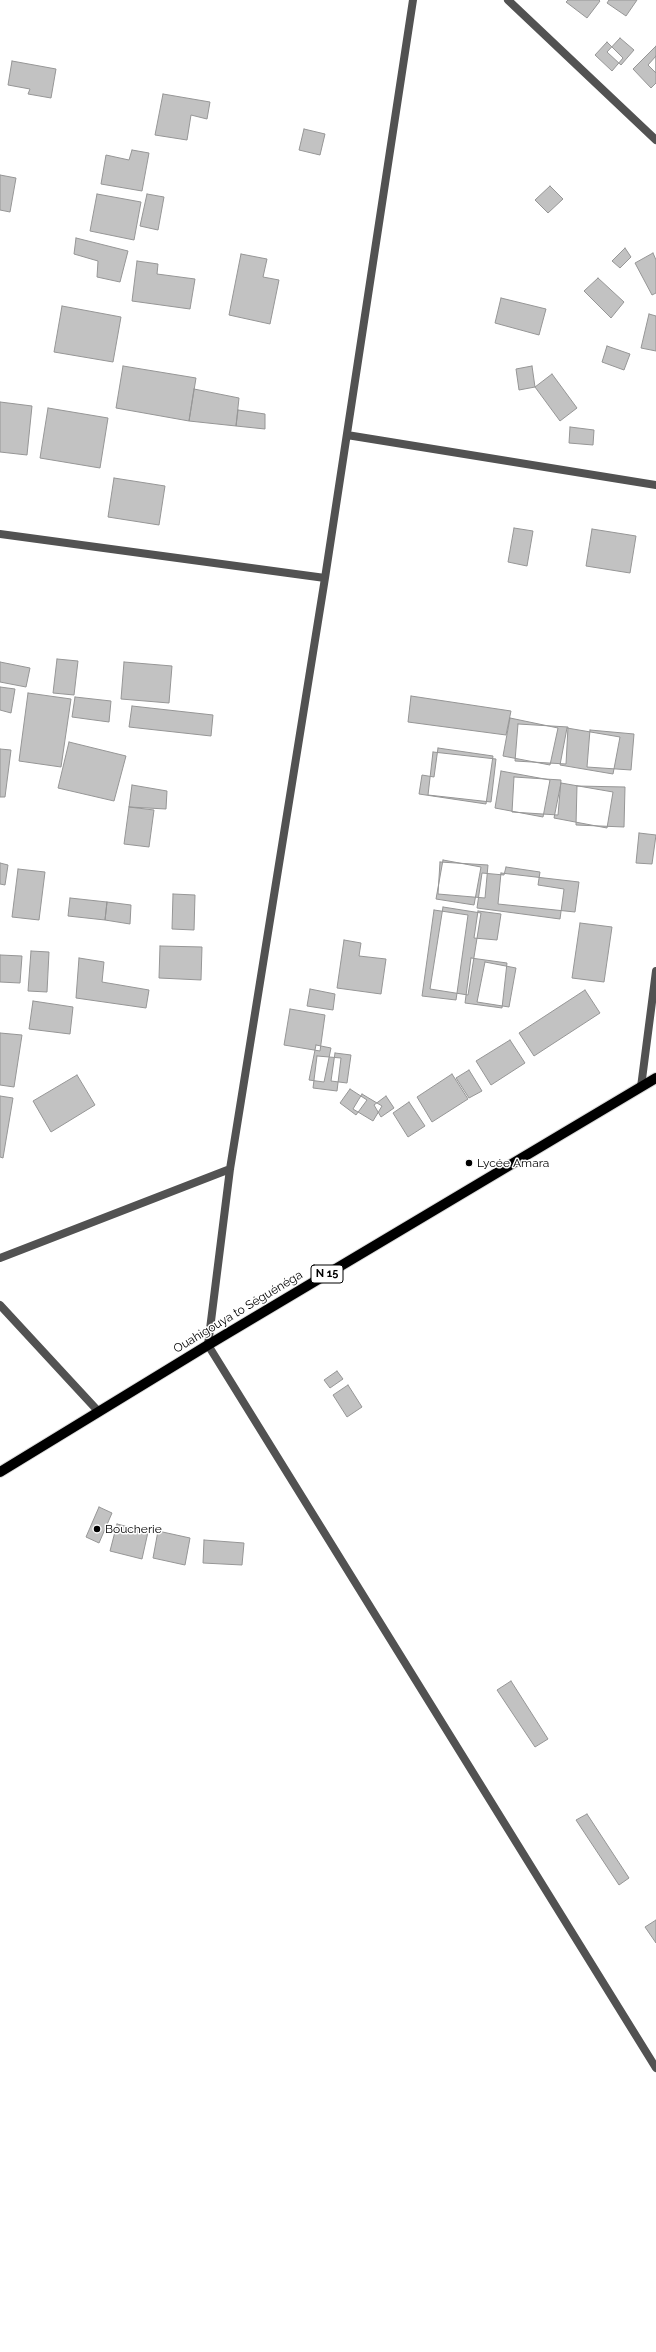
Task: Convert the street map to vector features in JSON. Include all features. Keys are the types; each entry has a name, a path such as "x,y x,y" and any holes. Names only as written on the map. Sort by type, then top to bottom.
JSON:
{"main road":[{"name":"Ouahigouya to Séguénéga","path":"0,1472 98,1411 656,1078"}],"street":[{"path":"413,0 325,578 230,1169 208,1345 656,2068"},
{"path":"508,0 656,140"},
{"path":"347,435 656,485"},
{"path":"0,534 325,578"},
{"path":"641,1087 656,971"},
{"path":"0,1258 230,1169"},
{"path":"0,1305 98,1411"}],"building":[{"path":"568,0 600,1 587,18 566,2"},
{"path":"609,0 637,0 626,16 607,3"},
{"path":"620,38 634,50 621,65 607,52"},
{"path":"607,42 623,58 612,71 595,55"},
{"path":"656,46 656,83 651,88 633,69"},
{"path":"656,56 656,73 648,65"},
{"path":"12,61 56,69 51,98 28,94 30,89 8,85"},
{"path":"163,94 210,102 207,119 191,115 187,140 155,135"},
{"path":"304,129 325,134 320,155 299,150"},
{"path":"132,150 149,153 142,191 101,184 106,155 129,160"},
{"path":"0,175 16,178 10,212 0,210"},
{"path":"550,186 563,199 548,213 535,200"},
{"path":"97,194 141,202 134,240 90,231"},
{"path":"147,194 164,197 158,230 140,226"},
{"path":"76,238 128,251 120,282 97,277 98,261 74,254"},
{"path":"625,248 631,257 620,268 612,261"},
{"path":"653,253 656,260 656,293 652,295 635,263"},
{"path":"241,254 267,259 263,277 279,280 270,324 229,315"},
{"path":"137,261 158,264 157,274 195,279 190,309 132,301"},
{"path":"598,278 624,302 611,318 584,291"},
{"path":"501,298 546,309 539,335 495,323"},
{"path":"62,306 121,317 113,362 54,352"},
{"path":"649,314 656,316 656,351 641,348"},
{"path":"607,346 630,354 624,370 602,362"},
{"path":"123,366 196,378 189,421 116,408"},
{"path":"532,366 535,387 519,390 516,369"},
{"path":"552,374 577,408 560,421 535,387"},
{"path":"194,389 239,398 236,426 189,421"},
{"path":"0,402 32,406 27,455 0,452"},
{"path":"48,408 108,418 100,468 40,458"},
{"path":"238,410 265,414 265,429 236,426"},
{"path":"570,427 594,430 593,445 569,443"},
{"path":"114,478 165,486 159,525 108,517"},
{"path":"514,528 533,531 527,566 508,562"},
{"path":"592,529 636,536 630,573 586,566"},
{"path":"57,659 78,661 74,695 53,693"},
{"path":"0,662 30,668 26,687 0,682"},
{"path":"124,662 172,666 169,703 121,699"},
{"path":"0,687 15,689 11,713 0,710"},
{"path":"28,693 71,699 61,767 19,761"},
{"path":"411,696 511,711 506,735 408,722"},
{"path":"75,697 111,701 109,722 72,717"},
{"path":"132,706 213,715 211,736 129,727"},
{"path":"510,718 558,728 550,765 503,756"},
{"path":"518,724 568,727 566,764 515,761"},
{"path":"567,728 620,737 613,774 560,765"},
{"path":"590,730 634,734 631,770 587,767"},
{"path":"69,742 126,756 114,801 58,788"},
{"path":"438,748 493,756 486,804 419,794 422,775 434,777"},
{"path":"0,749 11,750 5,797 0,797"},
{"path":"433,752 496,759 491,802 428,795"},
{"path":"501,771 550,780 543,817 495,808"},
{"path":"514,777 561,780 558,815 512,812"},
{"path":"561,783 613,792 607,828 554,818"},
{"path":"132,785 167,791 166,809 129,807"},
{"path":"577,786 625,787 624,827 576,825"},
{"path":"129,807 154,810 149,847 124,844"},
{"path":"639,833 656,835 652,864 636,863"},
{"path":"443,860 481,867 474,905 436,899"},
{"path":"440,862 488,865 485,898 438,894"},
{"path":"0,863 8,865 5,885 0,884"},
{"path":"506,867 540,872 538,885 564,889 560,919 477,908 482,873 504,875"},
{"path":"18,869 45,872 39,920 12,917"},
{"path":"501,873 579,882 575,912 498,904"},
{"path":"173,894 195,895 194,930 172,929"},
{"path":"70,898 107,902 105,920 68,916"},
{"path":"107,902 131,905 130,924 105,920"},
{"path":"443,907 481,913 468,995 430,989"},
{"path":"434,910 468,915 456,1000 422,996"},
{"path":"478,911 501,914 497,940 474,938"},
{"path":"580,923 612,927 604,982 572,978"},
{"path":"344,940 361,943 359,956 386,959 381,994 337,988"},
{"path":"160,946 202,947 201,980 159,978"},
{"path":"31,951 49,952 47,992 28,991"},
{"path":"0,955 22,956 20,983 0,982"},
{"path":"79,958 104,962 102,982 149,990 146,1008 76,998"},
{"path":"471,958 507,963 502,1008 465,1003"},
{"path":"485,962 516,968 509,1007 477,1002"},
{"path":"310,989 335,994 333,1010 307,1006"},
{"path":"585,990 600,1013 534,1056 519,1033"},
{"path":"33,1001 73,1007 70,1034 29,1029"},
{"path":"290,1009 325,1015 320,1051 284,1045"},
{"path":"0,1033 22,1035 14,1087 0,1085"},
{"path":"510,1040 525,1063 491,1085 476,1061"},
{"path":"316,1045 331,1048 324,1082 309,1080"},
{"path":"335,1053 351,1055 347,1083 331,1081"},
{"path":"317,1056 341,1058 337,1091 313,1088"},
{"path":"469,1070 482,1091 469,1098 456,1078"},
{"path":"452,1074 468,1099 432,1122 417,1097"},
{"path":"77,1075 95,1105 51,1132 33,1101"},
{"path":"350,1089 367,1100 356,1115 340,1103"},
{"path":"362,1094 382,1106 373,1121 353,1109"},
{"path":"0,1096 13,1098 3,1158 0,1157"},
{"path":"386,1096 394,1108 381,1117 374,1105"},
{"path":"409,1102 425,1126 408,1137 393,1113"},
{"path":"337,1371 343,1379 330,1388 324,1380"},
{"path":"348,1385 362,1407 347,1417 333,1395"},
{"path":"99,1507 112,1513 99,1543 86,1537"},
{"path":"117,1524 148,1532 142,1559 110,1551"},
{"path":"158,1531 190,1538 185,1565 153,1558"},
{"path":"204,1540 244,1543 242,1565 203,1563"},
{"path":"511,1681 548,1739 535,1747 497,1690"},
{"path":"587,1814 629,1878 619,1885 576,1820"},
{"path":"656,1920 656,1943 645,1927"}],"place":[{"name":"Lycée Amara","path":"469,1163"},
{"name":"Boucherie","path":"97,1529"}]}
